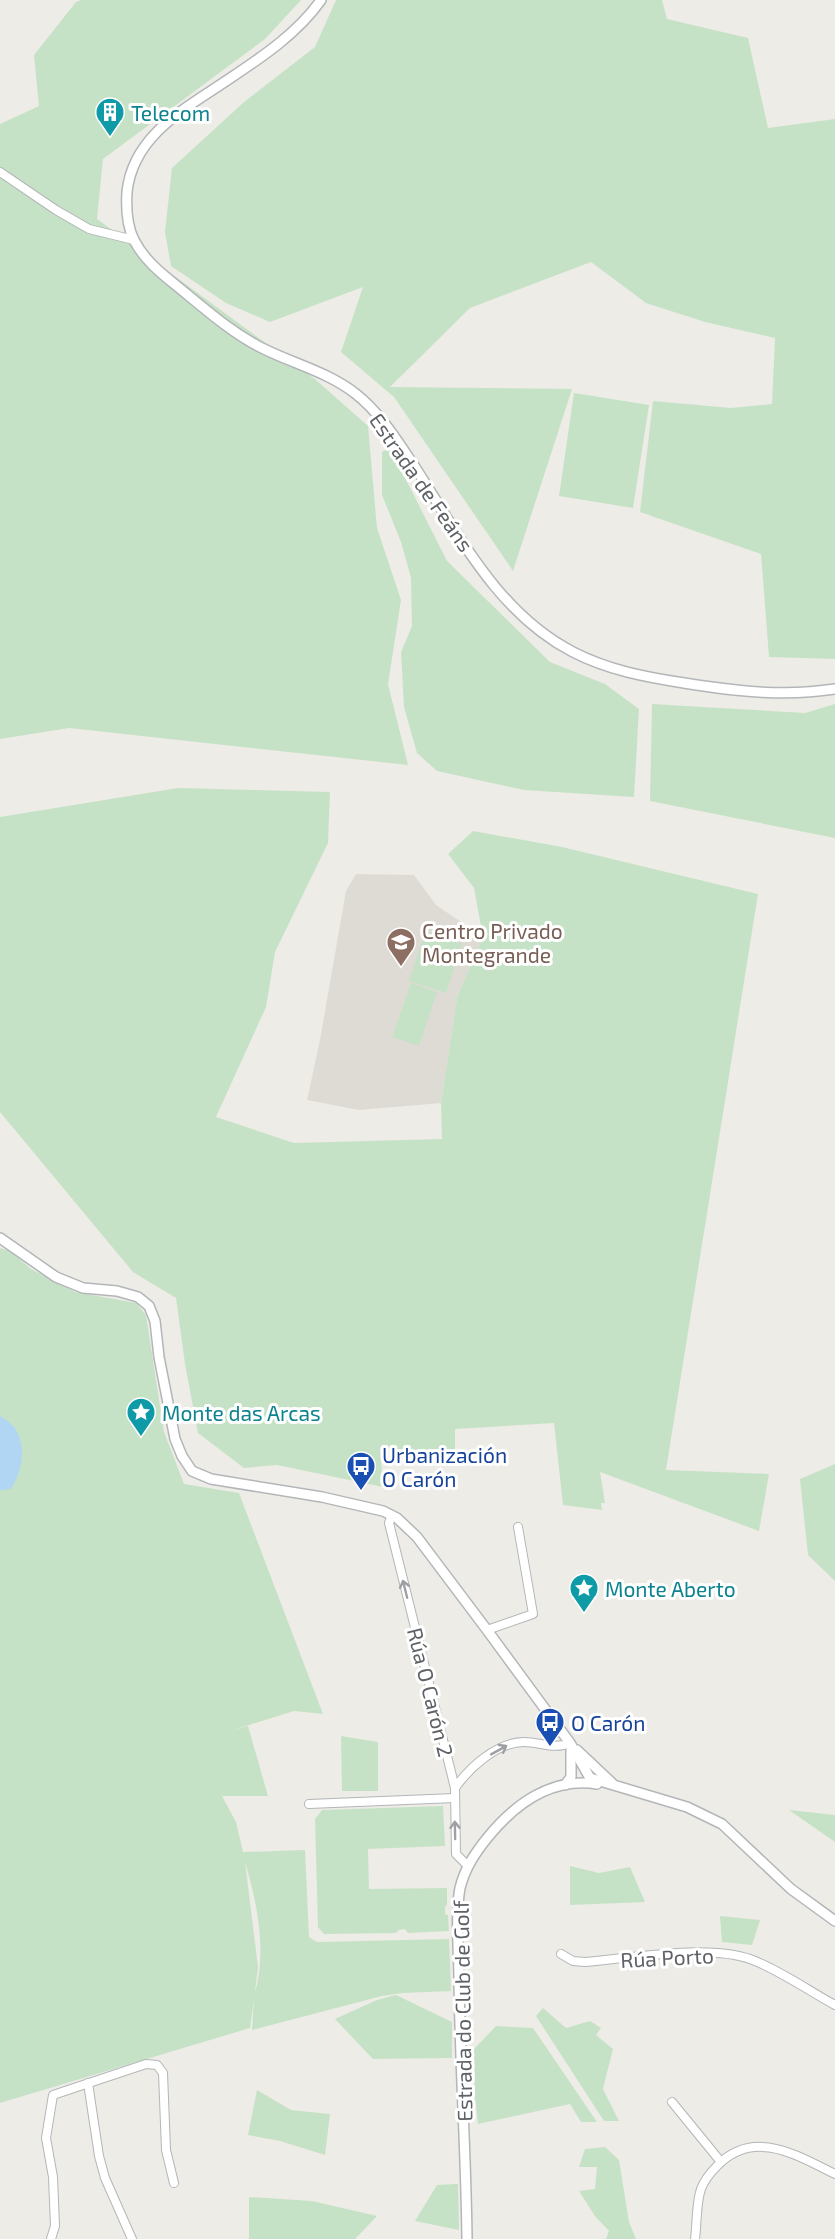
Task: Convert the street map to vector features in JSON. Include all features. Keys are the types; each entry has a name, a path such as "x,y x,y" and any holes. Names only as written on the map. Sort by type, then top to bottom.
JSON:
{"street":[{"name":"Estrada de Feáns","path":"321,0 293,31 261,57 178,113 150,139 132,172 128,191 129,227 134,240 151,265 233,332 260,347 331,378 373,408 393,434 498,592 548,638 608,668 645,677 733,691 778,694 835,689"},
{"path":"0,172 89,229 134,240"},
{"path":"0,1238 56,1277 83,1288 117,1291 138,1297 149,1306 155,1321 159,1357 175,1438 182,1456 192,1471 211,1479 322,1497 383,1511 398,1518 417,1537 570,1743 589,1780"},
{"name":"Rúa O Carón 2","path":"392,1515 389,1523 455,1788 456,1854 468,1866"},
{"path":"487,1630 532,1614 518,1527"},
{"path":"455,1788 473,1767 507,1746 522,1742 561,1747 570,1743"},
{"path":"570,1743 616,1787"},
{"path":"566,1785 571,1778 570,1743"},
{"path":"589,1780 592,1773 590,1762"},
{"name":"Estrada do Club de Golf","path":"467,2239 460,1889 472,1856 512,1810 527,1799 566,1785 589,1780 687,1807 722,1824 791,1889 835,1921"},
{"path":"309,1804 454,1798"},
{"name":"Rúa Porto","path":"561,1954 573,1961 585,1962 707,1952 728,1954 761,1964 835,2006"},
{"path":"51,2239 55,2226 53,2176 46,2138 53,2095 146,2064 157,2065 163,2073 166,2150 174,2183"},
{"path":"88,2083 99,2156 105,2178 132,2239"},
{"path":"672,2102 720,2162"},
{"path":"695,2239 701,2189 725,2157 746,2148 769,2146 835,2174"}],"shaded area":[{"name":"Centro Privado Montegrande","path":"356,874 414,875 436,905 483,937 457,997 441,1103 359,1110 307,1100 346,891"}],"green space":[{"path":"81,0 301,0 265,39 103,159 97,219 316,380 368,426 377,528 401,600 388,684 408,765 69,728 0,739 0,124 39,106 34,55 76,2"},
{"path":"336,0 662,0 667,19 748,38 768,128 835,119 835,659 769,657 761,554 640,512 653,401 731,408 772,404 775,338 705,322 646,303 591,262 470,308 390,387 572,389 513,571 394,397 341,352 363,287 270,322 226,303 171,266 165,232 172,168 244,102 315,47"},
{"path":"574,393 649,405 633,508 559,496"},
{"path":"390,448 447,561 550,662 605,684 639,709 634,797 524,790 437,771 417,753 404,707 401,652 412,626 411,578 401,542 382,495 382,452"},
{"path":"652,704 805,713 835,704 835,838 650,801"},
{"path":"178,788 330,792 328,843 275,952 266,1007 216,1117 294,1143 442,1139 441,1103 457,997 483,937 474,888 448,854 473,831 562,847 758,894 666,1470 769,1474 759,1531 600,1472 605,1503 601,1503 602,1510 563,1505 554,1423 455,1429 455,1452 380,1448 383,1487 277,1465 244,1468 198,1433 176,1298 133,1272 0,1112 0,817"},
{"path":"426,931 462,944 446,993 409,981"},
{"path":"411,983 437,992 419,1046 392,1037"},
{"path":"0,1248 10,1251 31,1269 75,1292 136,1303 146,1315 164,1432 184,1484 239,1493 323,1714 294,1711 233,1730 248,1726 268,1796 222,1796 236,1822 243,1852 305,1850 309,1937 317,1942 449,1939 451,1991 382,1996 252,2030 254,1999 250,2028 0,2103","holes":["245,1862 257,1910 260,1943 259,1976 255,1992 258,1967"]},
{"path":"835,1464 835,1581 808,1555 800,1479"},
{"path":"341,1736 378,1742 378,1791 342,1791"},
{"path":"443,1806 445,1846 368,1849 369,1889 447,1888 445,1914 448,1915 449,1931 408,1933 405,1929 396,1933 324,1934 318,1927 315,1819 322,1810"},
{"path":"789,1810 835,1815 835,1842"},
{"path":"570,1866 599,1873 630,1867 645,1902 570,1905"},
{"path":"720,1916 760,1920 752,1945 722,1942"},
{"path":"396,1995 452,2022 452,2058 373,2059 335,2019 377,2000"},
{"path":"543,2008 566,2028 590,2021 601,2028 596,2035 613,2049 603,2089 619,2121 604,2121 536,2016"},
{"path":"496,2026 533,2028 597,2122 581,2122 570,2104 478,2124 474,2049"},
{"path":"257,2090 291,2110 330,2114 325,2155 280,2141 248,2135"},
{"path":"605,2147 619,2160 629,2222 636,2239 606,2239 609,2231 595,2216 579,2191 595,2189 597,2167 579,2167 585,2149"},
{"path":"458,2184 459,2230 415,2221 437,2185"},
{"path":"249,2197 312,2201 377,2216 355,2239 249,2239"}],"water":[{"path":"0,1416 15,1428 21,1443 22,1459 11,1489 0,1490"}],"place":[{"name":"Telecom","path":"110,138"},
{"name":"Centro Privado Montegrande","path":"401,968"},
{"name":"Monte das Arcas","path":"141,1438"},
{"name":"Urbanización O Carón","path":"361,1492"},
{"name":"Monte Aberto","path":"584,1614"},
{"name":"O Carón","path":"550,1748"}]}
